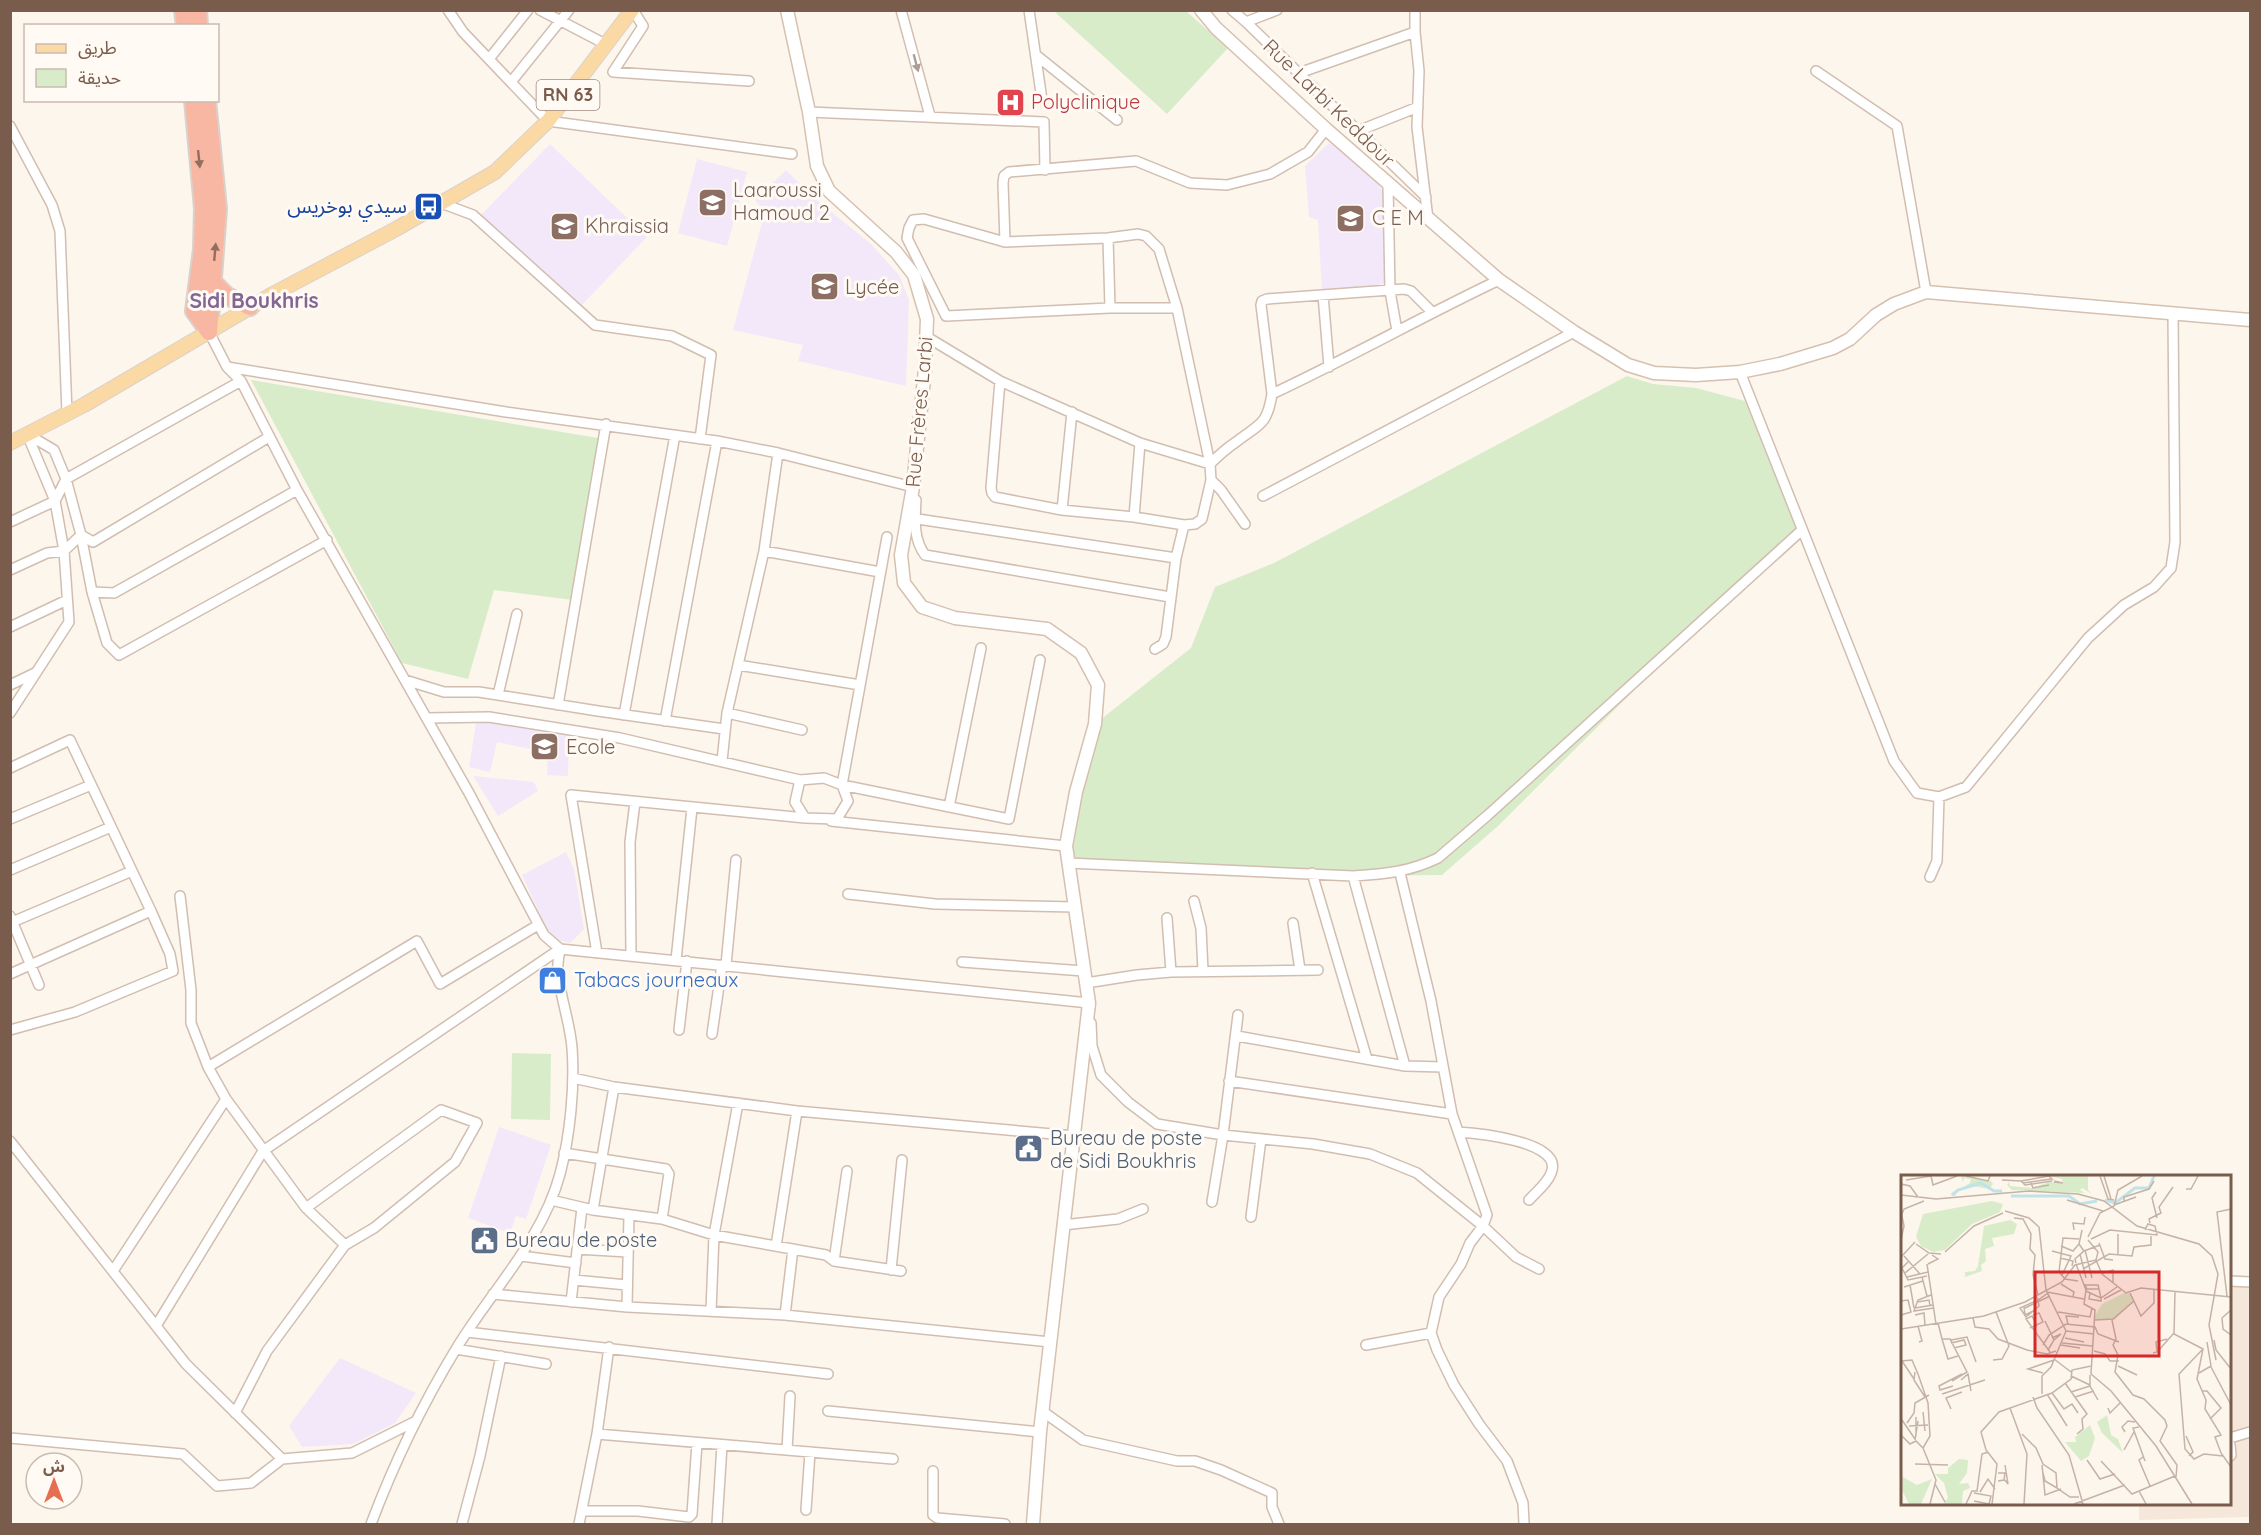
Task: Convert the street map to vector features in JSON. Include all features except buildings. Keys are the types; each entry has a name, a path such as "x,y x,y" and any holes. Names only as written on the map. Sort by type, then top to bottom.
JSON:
{"highway":[{"path":"193,102 203,208 202,249 194,312 209,332"},
{"path":"207,102 218,209 209,332"},
{"path":"213,282 226,296 250,307"}],"main road":[{"name":"RN 63","path":"10,443 495,172 548,121 632,10"},
{"name":"Rue Frères Larbi","path":"787,10 809,112 817,166 829,191 902,260 914,275 927,319 910,518 901,555 904,582 922,607 955,618 1047,629 1081,653 1098,685 1095,724 1076,792 1066,846 1089,1003 1042,1411 1033,1524"},
{"path":"1201,10 1216,28 1326,129 1499,280 1574,332 1628,365 1654,373 1696,375 1740,372 1780,364 1833,348 1850,339 1876,315 1894,304 1926,292 2250,320"}],"street":[{"path":"448,10 463,32 548,121 792,154"},
{"path":"489,59 528,10"},
{"path":"540,10 607,45"},
{"path":"511,82 569,10"},
{"path":"632,10 643,26 613,72 749,81"},
{"path":"901,10 930,116"},
{"path":"1029,10 1042,100"},
{"name":"Rue Larbi Keddour","path":"1232,10 1426,197"},
{"path":"1246,22 1277,10"},
{"path":"1415,10 1419,71 1417,127 1428,219"},
{"path":"1299,74 1415,32"},
{"path":"1036,56 1118,120"},
{"path":"1816,71 1897,126 1926,292"},
{"path":"1358,131 1418,107"},
{"path":"809,112 1044,122 1045,170"},
{"path":"10,126 52,205 60,231 67,413"},
{"path":"1005,242 1004,176 1009,172 1136,161 1190,183 1227,185 1270,174 1308,152 1326,129"},
{"path":"1388,184 1390,291 1397,331"},
{"path":"441,203 473,215 595,325 672,336 711,356 700,439"},
{"path":"946,316 907,238 913,220 924,219 939,222 1005,242 1108,238 1138,234 1146,236 1159,249 1177,308 1210,464 1211,480 1202,519 1195,524 1184,525 1134,517 1062,510 995,497 992,493 1000,381"},
{"path":"1108,238 1110,308"},
{"path":"1272,394 1499,280"},
{"path":"1210,464 1237,440 1258,428 1266,419 1272,394 1262,301 1404,289 1411,291 1432,312"},
{"path":"1323,295 1329,367"},
{"path":"927,319 946,316 1110,308 1177,308"},
{"path":"1740,372 1894,761 1917,793 1939,797 1966,787 2088,638 2124,604 2154,587 2171,568 2175,542 2173,313"},
{"path":"209,332 227,367 241,381 297,490 427,718 538,925 544,935 560,949 1089,1003 1092,1046 1101,1075 1128,1102 1157,1124 1223,1135 1313,1144 1370,1154 1417,1173 1483,1226 1516,1257 1539,1269"},
{"path":"1263,496 1574,332"},
{"path":"927,337 1000,381 1140,443 1210,464"},
{"path":"227,367 506,412 717,441 778,453 913,487"},
{"path":"10,522 55,501 66,479 241,381"},
{"path":"1062,510 1071,412"},
{"path":"558,705 606,424"},
{"path":"27,434 54,450 66,479 81,535 92,592 107,643 118,655 327,540"},
{"path":"10,713 69,622 64,551 55,501 27,434"},
{"path":"624,715 675,435"},
{"path":"81,535 93,542 269,437"},
{"path":"665,721 717,441"},
{"path":"1134,517 1140,443"},
{"path":"722,760 724,729 764,550 778,453"},
{"path":"914,470 916,486 910,518 919,547 925,555 1170,597"},
{"path":"1211,480 1245,524"},
{"path":"92,592 114,593 297,490"},
{"path":"910,518 1176,558"},
{"path":"1155,649 1163,644 1166,637 1176,558 1184,525"},
{"path":"1068,863 1353,876 1400,873 1428,863 1446,851 1802,530"},
{"path":"10,570 47,553 64,551 81,535"},
{"path":"805,818 837,819 848,801 842,784 887,537"},
{"path":"764,550 880,572"},
{"path":"10,627 67,600"},
{"path":"498,695 517,614"},
{"path":"950,807 981,648"},
{"path":"427,718 489,717 620,738 800,780 824,778 842,784 1009,819 1040,660"},
{"path":"738,665 860,685"},
{"path":"10,685 36,672"},
{"path":"405,680 444,692 479,692 724,729"},
{"path":"728,713 802,730"},
{"path":"10,768 70,740 151,911 170,954 173,971 75,1012 10,1030"},
{"path":"800,780 795,802 805,818"},
{"path":"10,819 91,785"},
{"path":"597,953 571,795 1066,846"},
{"path":"1930,877 1937,861 1939,797"},
{"path":"631,956 630,842 635,802"},
{"path":"676,960 692,808"},
{"path":"10,870 111,826"},
{"path":"712,1034 724,965 736,860"},
{"path":"39,985 11,920 132,871"},
{"path":"1312,873 1367,1059"},
{"path":"1400,873 1431,1001 1452,1114 1487,1215 1483,1226 1470,1243 1461,1264 1439,1298 1431,1333 1454,1385 1479,1424 1507,1461 1523,1503 1524,1524"},
{"path":"1353,876 1405,1066"},
{"path":"848,894 935,904 1075,907"},
{"path":"180,896 191,990 190,1023 208,1067 226,1099 306,1208 345,1245"},
{"path":"1194,901 1201,928 1203,971"},
{"path":"10,974 151,911"},
{"path":"1167,918 1171,972"},
{"path":"1293,923 1300,970"},
{"path":"208,1067 417,941 440,984 538,925"},
{"path":"371,1524 414,1422 456,1349 521,1256 550,1200 560,1175 573,1078 572,1046 557,970 560,949"},
{"path":"156,1326 263,1151 560,949"},
{"path":"680,1030 687,961"},
{"path":"962,962 1085,977 1203,971 1318,970"},
{"path":"1212,1202 1237,1036 1238,1015"},
{"path":"1237,1036 1405,1066 1443,1067"},
{"path":"573,1078 614,1087 797,1111 1075,1136"},
{"path":"1229,1081 1452,1114"},
{"path":"593,1210 614,1087"},
{"path":"113,1271 226,1099"},
{"path":"711,1311 714,1235 738,1103"},
{"path":"235,1413 267,1351 345,1245 374,1228 455,1162 477,1124 441,1110 306,1208"},
{"path":"776,1246 797,1111"},
{"path":"1458,1132 1500,1136 1527,1143 1547,1156 1553,1166 1552,1172 1529,1200"},
{"path":"1251,1217 1261,1139"},
{"path":"10,1141 186,1364 282,1460"},
{"path":"564,1154 666,1169 669,1174 662,1220"},
{"path":"550,1200 593,1210 662,1220 714,1235 826,1255 834,1261 896,1271 902,1160"},
{"path":"834,1261 847,1171"},
{"path":"571,1302 582,1208"},
{"path":"1064,1226 1118,1219 1143,1209"},
{"path":"627,1307 628,1215"},
{"path":"577,1249 628,1252"},
{"path":"785,1315 793,1249"},
{"path":"521,1256 576,1263"},
{"path":"574,1280 627,1285"},
{"path":"2231,1281 2250,1282"},
{"path":"493,1294 627,1307 785,1315 1050,1342"},
{"path":"467,1332 828,1374"},
{"path":"1366,1345 1431,1333"},
{"path":"579,1524 597,1434 609,1347"},
{"path":"456,1349 546,1364"},
{"path":"462,1524 480,1456 501,1356"},
{"path":"787,1450 790,1396"},
{"path":"1042,1411 1083,1440 1177,1461 1195,1461 1272,1493 1272,1507 1278,1524"},
{"path":"828,1412 1040,1432"},
{"path":"10,1438 183,1455 217,1486 251,1483 282,1460 352,1453 414,1422"},
{"path":"2231,1437 2250,1432"},
{"path":"597,1434 893,1459"},
{"path":"582,1512 638,1511 689,1517 692,1514 697,1443"},
{"path":"717,1524 722,1445"},
{"path":"806,1510 810,1452"},
{"path":"933,1471 933,1515 937,1518 1005,1524"}],"shaded area":[{"name":"C E M","path":"1329,143 1376,182 1386,195 1393,283 1322,292 1318,220 1309,217 1305,166"},
{"name":"Khraissia","path":"550,144 647,237 579,308 481,215"},
{"name":"Laaroussi Hamoud 2","path":"697,159 747,172 727,246 678,233"},
{"name":"Lycée","path":"786,170 812,196 871,244 899,275 909,300 906,386 798,361 803,345 733,330 765,212 755,200"},
{"name":"Ecole","path":"477,717 569,730 568,776 547,775 548,753 497,742 490,772 469,767"},
{"path":"473,776 534,782 538,791 498,816"},
{"path":"566,852 574,869 584,929 570,943 551,938 522,875"},
{"path":"499,1127 551,1145 526,1219 516,1216 510,1233 468,1218"},
{"path":"2231,1276 2250,1276 2250,1517 2139,1520 2139,1505 2231,1505"},
{"path":"340,1358 416,1393 395,1423 353,1444 302,1447 289,1426"}],"green space":[{"path":"1058,11 1186,11 1228,48 1167,114 1056,13"},
{"path":"1627,376 1653,384 1696,388 1745,401 1797,528 1499,825 1442,875 1353,876 1068,863 1095,724 1191,648 1215,587 1274,563"},
{"path":"251,380 604,439 573,600 494,590 468,679 402,663"},
{"path":"512,1053 551,1054 550,1120 511,1119"}],"place":[{"name":"Polyclinique","path":"1010,102"},
{"name":"Laaroussi Hamoud 2","path":"712,202"},
{"name":"سيدي بوخريس","path":"428,206"},
{"name":"C E M","path":"1351,218"},
{"name":"Khraissia","path":"564,226"},
{"name":"Lycée","path":"824,287"},
{"name":"Ecole","path":"545,747"},
{"name":"Tabacs journeaux","path":"553,980"},
{"name":"Bureau de poste de Sidi Boukhris","path":"1029,1149"},
{"name":"Bureau de poste","path":"484,1240"}],"district":[{"name":"Sidi Boukhris","path":"254,301"}]}
